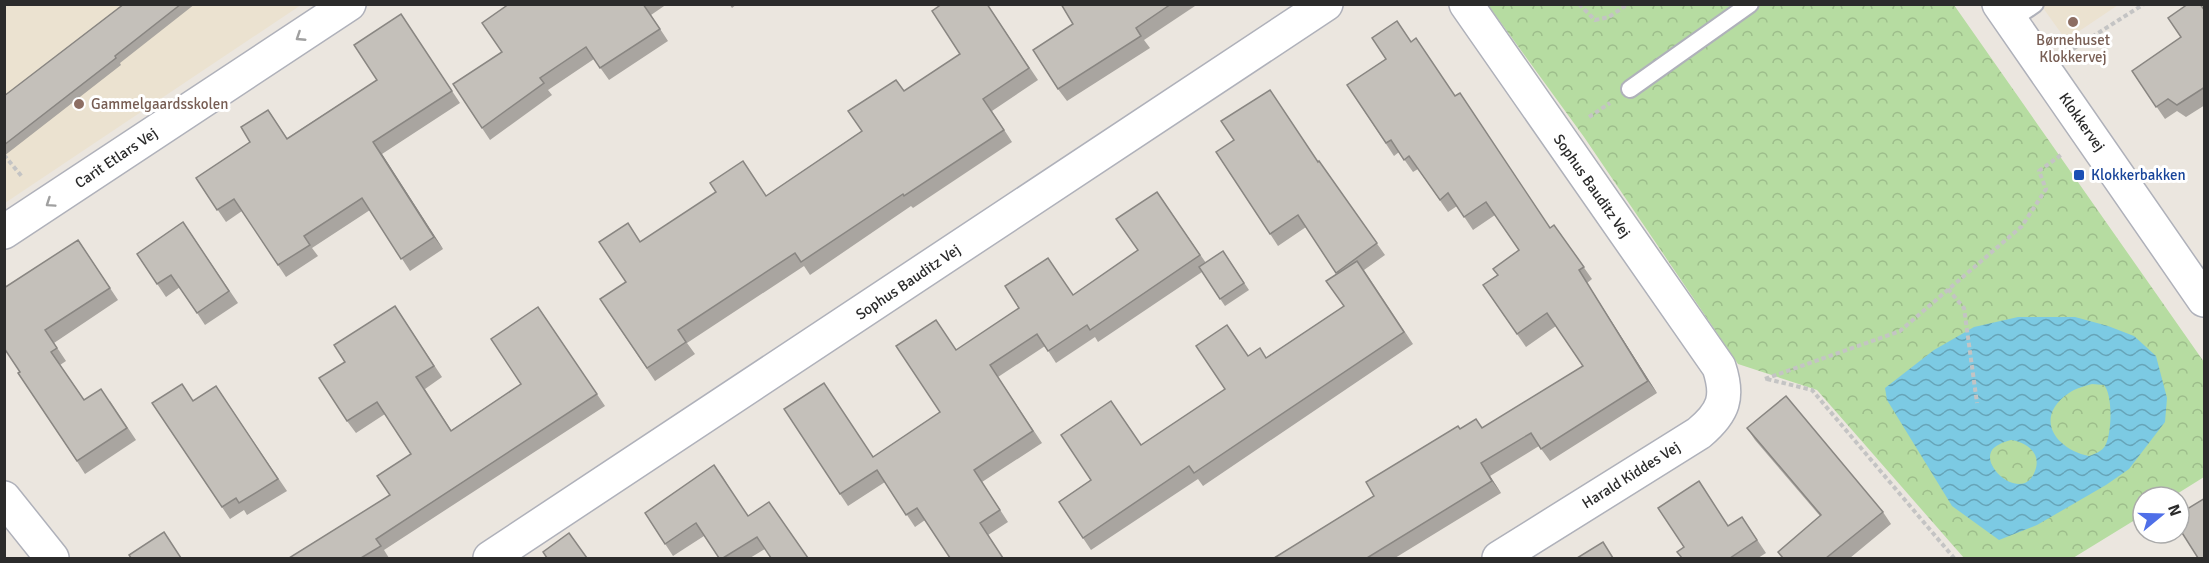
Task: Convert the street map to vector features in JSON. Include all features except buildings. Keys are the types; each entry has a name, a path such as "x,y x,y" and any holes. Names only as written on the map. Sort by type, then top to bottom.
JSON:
{"street":[{"name":"Carit Etlars Vej","path":"4,232 349,4"},
{"name":"Sophus Bauditz Vej","path":"490,558 1326,4"},
{"name":"Sophus Bauditz Vej","path":"1466,4 1719,367"},
{"name":"Klokkervej","path":"2014,10 2044,68 2205,300"},
{"name":"Harald Kiddes Vej","path":"1499,558 1700,433 1714,420 1724,403 1725,384 1719,367"},
{"path":"4,498 52,558"}],"lane":[{"path":"1630,89 1750,4"}],"path":[{"path":"1579,4 1595,20 1609,17 1628,4"},
{"path":"2044,68 2144,4"},
{"path":"1558,138 1630,89"},
{"path":"1765,379 1900,331 2022,225 2046,189 2039,171"},
{"path":"1948,289 1964,308 1977,403"},
{"path":"1719,367 1812,390 1954,558"}],"shaded area":[{"name":"Gammelgaardsskolen","path":"5,5 301,5 5,203"},
{"name":"Børnehuset Klokkervej","path":"2041,5 2118,5 2066,40"}],"green space":[{"path":"1488,5 1954,5 2204,362 2204,477 2191,485 2131,485 2131,522 2073,558 1964,558 1817,390 1738,364 1584,137"}],"water":[{"path":"2018,317 2075,317 2108,326 2134,336 2156,356 2167,398 2165,422 2129,469 2037,525 1999,540 1952,506 1887,400 1885,388 1934,350 1974,327","holes":["2092,384 2104,385 2107,390 2110,424 2105,446 2089,456 2066,447 2053,431 2051,422 2052,412 2058,402 2072,391","2011,440 2031,449 2036,459 2037,465 2030,480 2022,484 2006,480 1993,467 1990,459 1994,447"]}],"place":[{"name":"Børnehuset Klokkervej","path":"2073,22"},
{"name":"Gammelgaardsskolen","path":"79,104"},
{"name":"Klokkerbakken","path":"2079,175"}]}
